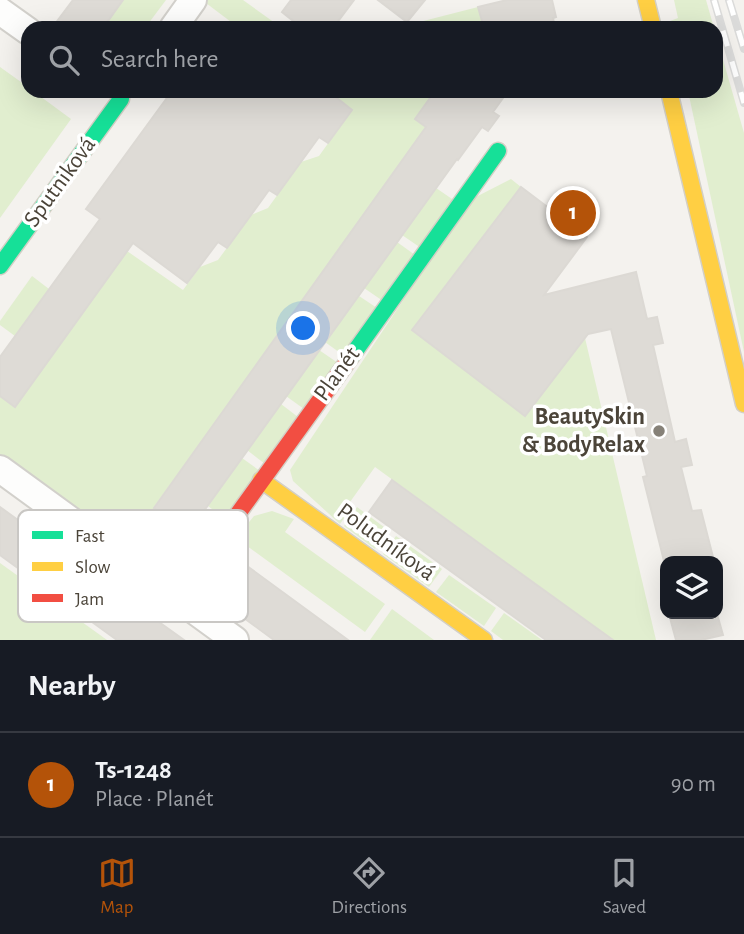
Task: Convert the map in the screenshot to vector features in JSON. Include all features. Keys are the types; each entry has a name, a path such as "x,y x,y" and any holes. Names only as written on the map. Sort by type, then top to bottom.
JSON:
{"street":[{"path":"178,21 193,0"},
{"path":"646,0 651,21"},
{"path":"0,10 21,26"},
{"name":"Sputniková","path":"0,266 116,98"},
{"path":"671,98 744,404"},
{"name":"Planét","path":"240,510 498,151"},
{"path":"0,468 58,510"},
{"name":"Poludníková","path":"261,480 484,640"},
{"path":"211,622 235,640"}],"green space":[{"path":"123,0 166,0 150,21 108,21"},
{"path":"202,0 243,0 272,21 230,21"},
{"path":"674,0 706,0 712,21 670,21 678,18"},
{"path":"478,7 482,21 423,21"},
{"path":"723,60 744,133 744,352 690,98 723,98"},
{"path":"0,67 21,82 21,98 42,98 71,119 0,218"},
{"path":"336,98 430,98 415,119 428,128 154,507 158,510 68,510 0,463 0,396 127,251 183,290 200,267 218,260 251,215 268,208 301,162 319,156 352,110"},
{"path":"511,179 521,187 412,330 525,416 585,338 656,640 613,640 375,467 350,502 353,505 340,524 293,481 290,470 470,200"},
{"path":"436,188 455,201 421,248 402,235"},
{"path":"397,242 415,255 383,301 364,288"},
{"path":"32,276 49,289 15,336 0,325 0,321"},
{"path":"359,296 377,308 343,355 325,342"},
{"path":"319,350 338,363 304,409 286,396"},
{"path":"281,404 298,417 265,464 247,450"},
{"path":"242,458 260,471 232,510 213,510 208,506"},
{"path":"357,507 388,530 375,549 344,526"},
{"path":"272,511 294,519 285,532 385,604 365,632 248,547 248,523 254,516"},
{"path":"396,536 442,569 429,587 383,554"},
{"path":"0,563 18,576 18,622 82,622 107,640 0,640"},
{"path":"449,575 496,608 484,626 436,592"},
{"path":"392,609 434,640 370,640"},
{"path":"504,613 542,640 503,640 491,631"}],"building":[{"path":"73,0 123,0 108,21 57,21"},
{"path":"291,0 354,0 338,21 293,21 282,12"},
{"path":"378,0 425,0 406,21"},
{"path":"507,0 552,0 556,17 554,21 482,21 478,7"},
{"path":"167,98 337,98 352,110 328,143 319,137 277,195 269,190 227,248 218,242 187,283 133,243 15,407 0,396 0,357 100,219 86,209"},
{"path":"430,98 503,98 493,112 499,116 488,131 482,127 457,159 205,510 157,510 154,508 426,127 415,119"},
{"path":"521,187 587,237 544,295 636,272 647,319 657,317 663,343 653,345 675,442 686,439 692,465 681,467 692,511 701,510 713,556 663,556 643,477 647,476 611,329 588,334 525,416 412,330"},
{"path":"392,480 613,640 546,640 369,512"},
{"path":"0,507 18,520 18,568 0,555"},
{"path":"248,567 348,640 274,640 248,621"},
{"path":"670,619 718,619 723,635 701,640 676,640"},
{"path":"92,622 159,622 184,640 117,640"}],"railway":[{"path":"714,0 720,21"},
{"path":"729,0 744,49"},
{"path":"723,31 744,103"}],"traffic: fast":[{"path":"0,266 121,99"},
{"path":"348,361 498,151"}],"traffic: slow":[{"path":"646,0 651,21"},
{"path":"671,98 744,404"},
{"path":"261,480 484,640"}],"traffic: jam":[{"path":"241,510 348,361"}],"place":[{"name":"Ts-1248","path":"573,213"},
{"name":"BeautySkin & BodyRelax","path":"659,431"}]}
